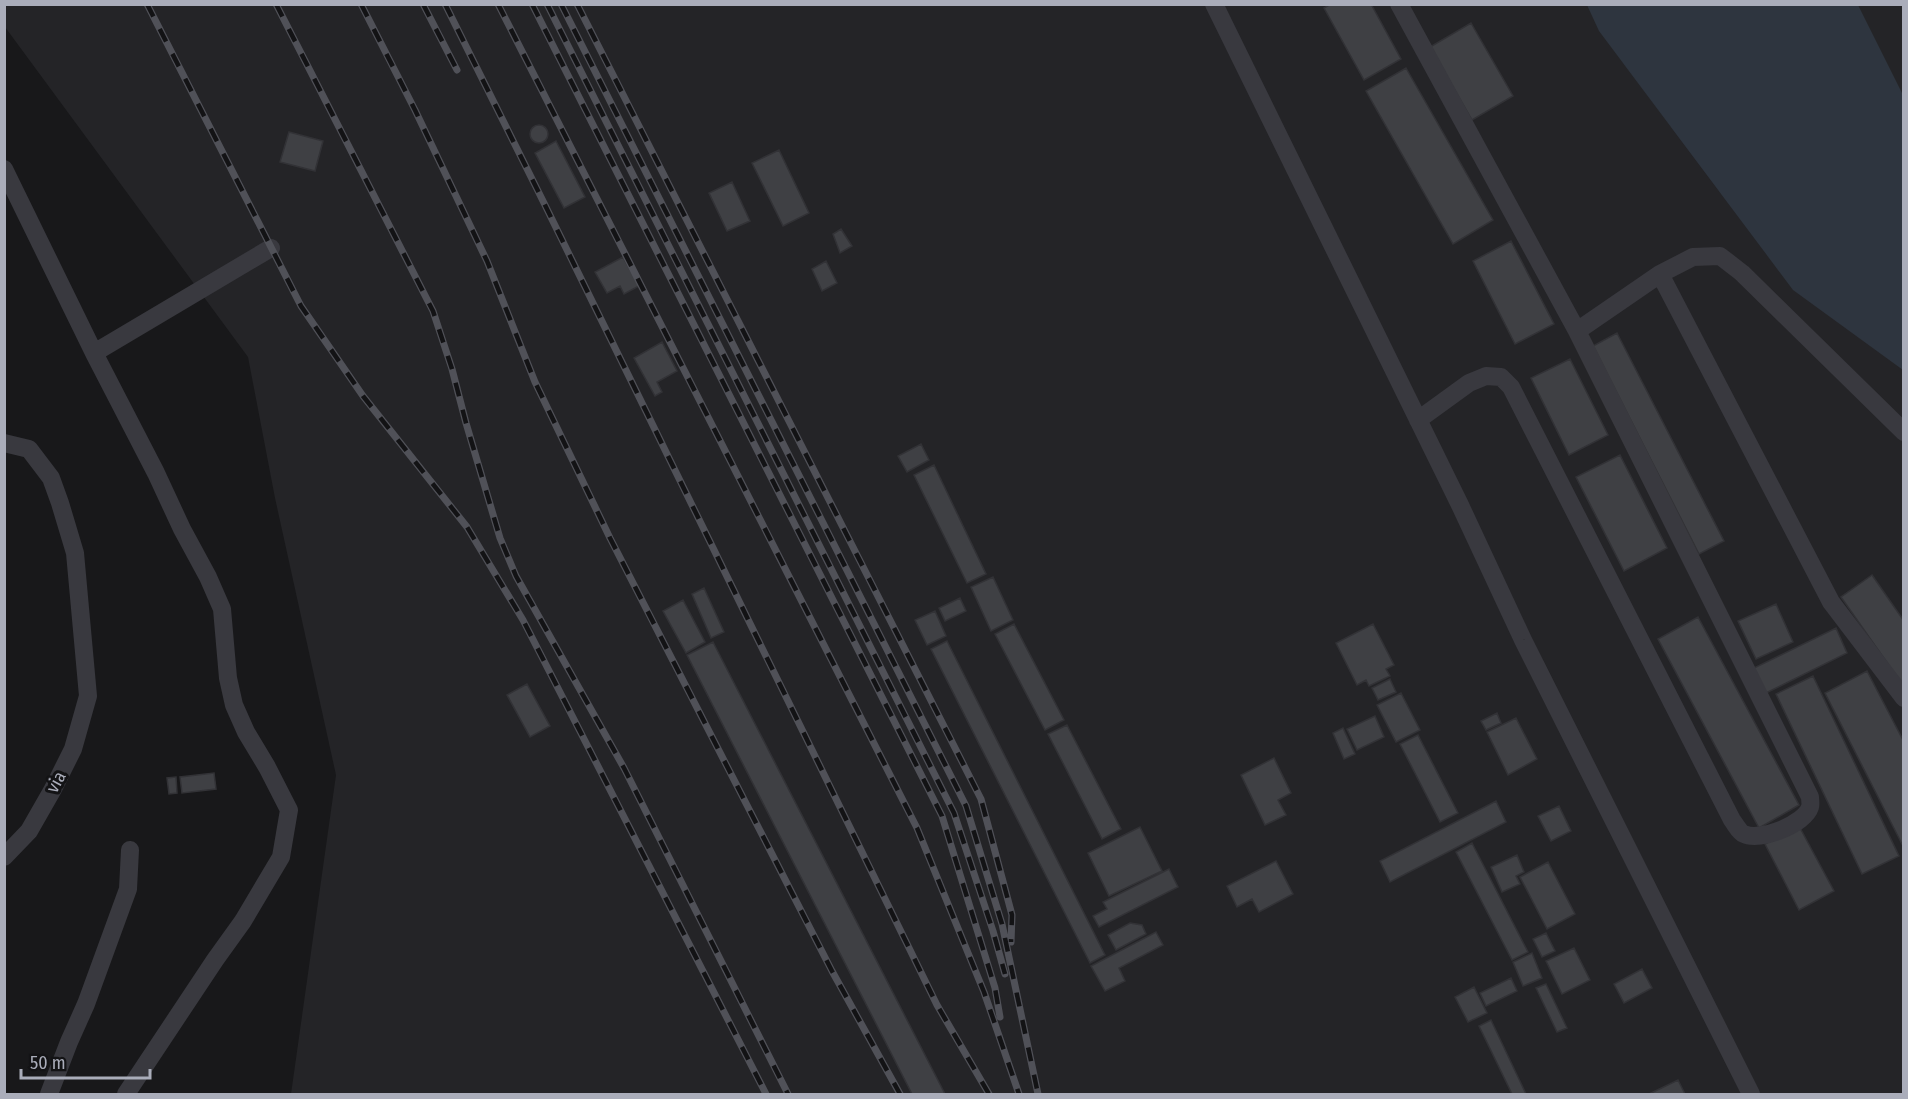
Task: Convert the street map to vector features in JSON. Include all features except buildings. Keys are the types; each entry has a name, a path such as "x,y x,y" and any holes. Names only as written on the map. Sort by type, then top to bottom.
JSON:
{"street":[{"path":"1214,4 1529,651 1751,1095"},
{"path":"1399,4 1577,331 1810,797 1810,808 1801,819 1770,835 1755,837 1742,833 1732,820 1511,387 1501,377 1486,376 1469,383 1418,420"},
{"path":"4,169 208,577 222,609 228,678 234,705 246,732 289,810 281,856 243,921 126,1095"},
{"path":"94,353 271,248"},
{"path":"1577,331 1660,274 1693,257 1720,256 1742,273 1904,432"},
{"path":"1660,274 1831,602 1904,698"},
{"name":"via","path":"4,442 29,449 51,478 60,503 75,553 88,696 73,749 53,789 29,831 4,857"},
{"path":"50,1095 128,889 130,850"}],"shaded area":[{"path":"4,5 1903,5 1903,1094 291,1094 336,775 275,498 248,357 5,27"},
{"path":"1587,5 1858,5 1903,95 1903,370 1793,290 1599,31"}],"railway":[{"path":"147,4 301,306 363,396 467,527 523,620 766,1094"},
{"path":"276,4 433,311 452,369 500,538 516,576 624,768 788,1094"},
{"path":"361,4 415,110 487,261 535,382 610,538 832,971 900,1094"},
{"path":"423,4 457,70"},
{"path":"445,4 937,1005 989,1094"},
{"path":"498,4 917,828 984,992 1019,1094"},
{"path":"532,4 942,816 995,988 1000,1017"},
{"path":"547,4 954,813 1005,974"},
{"path":"561,4 966,806 1002,924 1038,1094"},
{"path":"577,4 981,799 1012,915 1011,942"}]}
